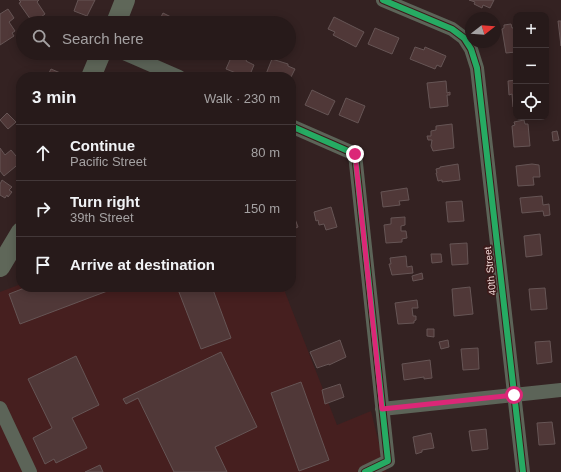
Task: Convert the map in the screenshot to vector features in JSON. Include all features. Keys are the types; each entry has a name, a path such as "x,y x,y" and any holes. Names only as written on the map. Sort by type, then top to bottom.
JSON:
{"street":[{"path":"119,16 125,0"},
{"name":"40th Street","path":"383,0 452,29 464,38 471,49 478,68 523,472"},
{"path":"93,72 98,60"},
{"path":"140,60 168,72"},
{"path":"296,128 355,154 388,461 364,472"},
{"path":"0,266 16,240"},
{"path":"382,409 561,390"},
{"path":"0,408 30,472"}],"shaded area":[{"path":"16,286 16,292 285,292 337,425 371,411 386,472 0,472 0,292"}],"building":[{"path":"19,0 39,0 37,2 45,14 42,16 28,16 19,3 21,2"},
{"path":"78,0 95,0 87,16 74,11"},
{"path":"469,0 494,0 490,8 483,5 482,8 474,4 475,2"},
{"path":"8,9 14,18 9,22 15,31 12,33 14,36 0,45 0,14"},
{"path":"163,13 169,16 162,16"},
{"path":"334,17 364,32 356,47 333,35 335,32 328,29"},
{"path":"558,21 561,21 561,46"},
{"path":"511,24 513,28 513,52 506,53 502,29 504,28 504,25"},
{"path":"375,28 399,38 392,54 368,44"},
{"path":"415,47 424,50 425,47 446,56 441,67 437,65 435,69 410,59"},
{"path":"230,60 247,60 254,65 251,72 234,72 226,69"},
{"path":"272,60 288,64 288,66 295,69 294,72 267,72"},
{"path":"51,69 58,72 50,72"},
{"path":"513,80 513,107 512,94 509,95 508,81"},
{"path":"446,81 447,93 450,92 450,95 447,95 448,106 430,108 427,83"},
{"path":"312,90 335,101 328,115 305,105"},
{"path":"346,98 365,106 358,123 339,115"},
{"path":"7,113 16,122 8,129 0,120"},
{"path":"524,120 525,124 528,124 530,146 514,147 512,126 515,125 514,122"},
{"path":"452,124 454,148 433,151 431,146 432,140 428,140 427,136 431,136 431,131 436,130 436,126"},
{"path":"557,131 559,140 553,141 552,132"},
{"path":"0,148 5,155 11,150 16,156 16,166 4,176 0,171"},
{"path":"458,164 460,180 438,181 436,169"},
{"path":"532,164 539,165 540,177 533,177 534,185 518,186 516,166"},
{"path":"2,180 12,187 9,190 12,192 5,198 0,195 0,184"},
{"path":"407,188 409,200 399,201 400,205 383,207 381,192"},
{"path":"542,196 543,205 549,204 550,215 544,216 543,211 522,213 520,198"},
{"path":"462,201 464,221 448,222 446,202"},
{"path":"331,207 337,227 326,230 324,224 319,225 318,220 316,221 314,212"},
{"path":"405,217 405,225 401,226 401,231 406,231 407,238 402,239 402,242 386,243 384,225 391,224 391,218"},
{"path":"540,234 542,255 526,257 524,236"},
{"path":"467,243 468,264 452,265 450,244"},
{"path":"431,254 441,254 442,262 432,263"},
{"path":"406,256 407,267 412,266 413,273 392,275 389,264 391,264 390,258"},
{"path":"422,273 423,279 413,281 412,276"},
{"path":"470,287 473,314 454,316 452,289"},
{"path":"545,288 547,309 531,310 529,289"},
{"path":"16,291 105,292 20,324 9,294"},
{"path":"179,292 214,292 231,338 201,349"},
{"path":"417,300 418,308 412,308 413,316 416,316 414,323 398,324 395,303"},
{"path":"427,329 434,329 434,337 427,336"},
{"path":"340,340 346,357 329,365 317,368 310,352"},
{"path":"448,340 449,347 441,349 439,342"},
{"path":"550,341 552,362 537,364 535,342"},
{"path":"478,348 479,369 463,370 461,349"},
{"path":"221,352 257,427 215,447 227,472 174,472 138,398 126,404 123,399"},
{"path":"76,356 99,405 72,418 87,448 56,463 54,459 45,464 33,438 52,428 28,379"},
{"path":"430,360 432,378 424,379 424,377 404,380 402,364"},
{"path":"301,382 329,460 299,471 271,393"},
{"path":"340,384 344,397 325,404 322,390"},
{"path":"552,422 555,444 539,445 537,423"},
{"path":"486,429 488,449 472,451 469,431"},
{"path":"431,433 434,448 422,450 422,452 416,454 413,437"},
{"path":"100,465 103,472 85,472"}],"cycle path":[{"path":"383,0 452,29 464,38 471,49 477,68 523,472"},
{"path":"296,128 355,154 388,461 365,472"}],"route":[{"path":"355,154 382,409 514,395"}]}
